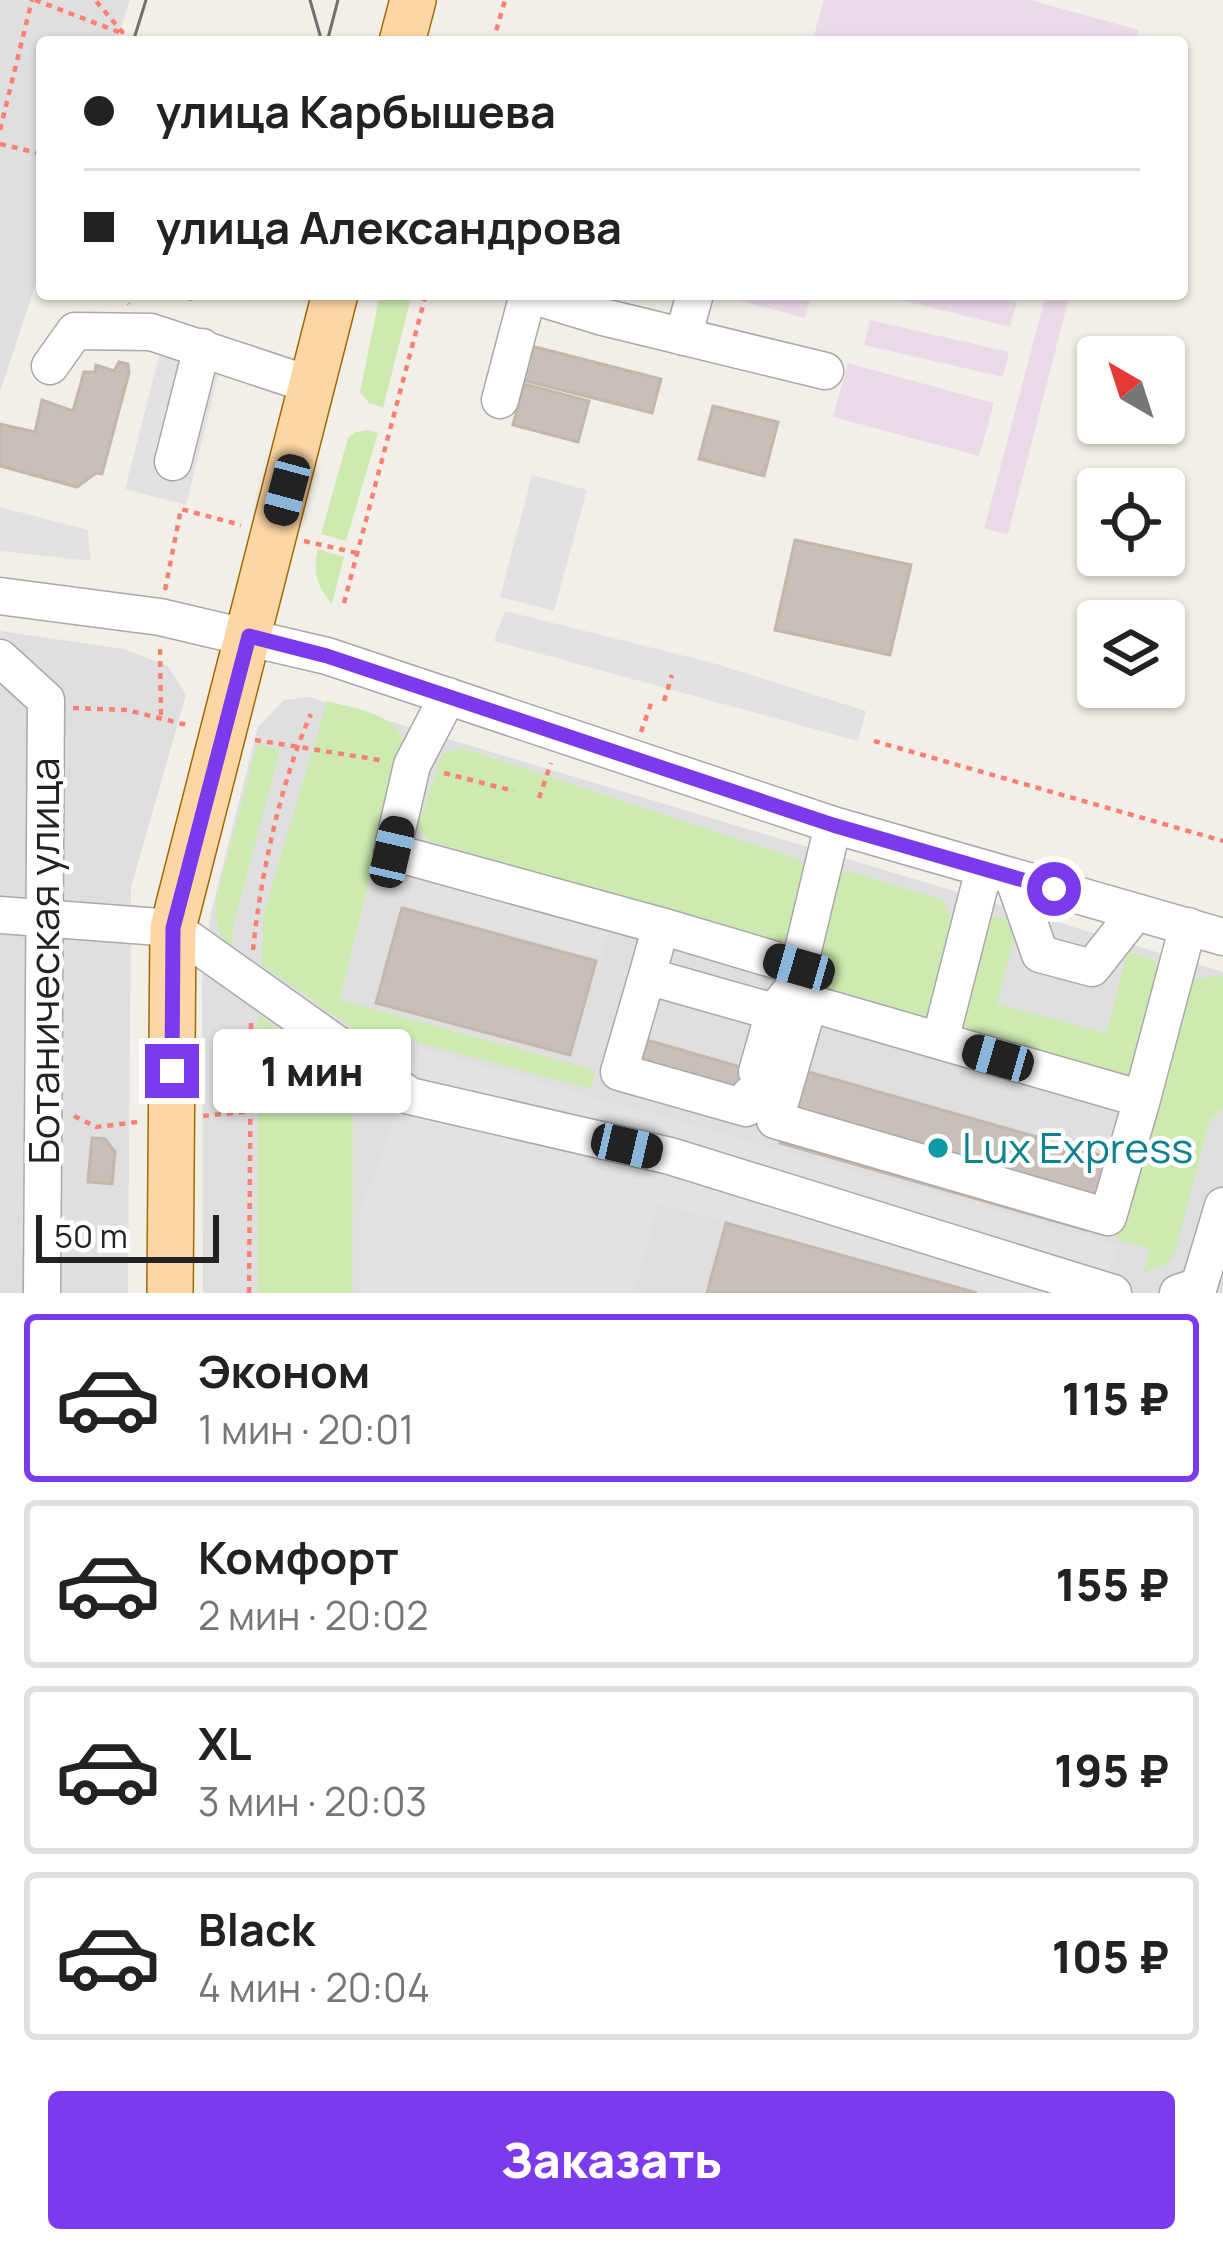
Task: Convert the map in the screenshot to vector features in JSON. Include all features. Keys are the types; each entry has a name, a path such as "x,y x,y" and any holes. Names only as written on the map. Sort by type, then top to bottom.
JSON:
{"main road":[{"path":"403,36 413,0"},
{"path":"170,1293 173,928 334,300"}],"street":[{"path":"500,400 526,300"},
{"path":"571,300 606,305 683,337 825,371"},
{"path":"683,337 693,300"},
{"path":"50,366 75,331 151,332 314,386"},
{"path":"173,462 202,347"},
{"path":"0,596 160,617 327,656 833,825 1206,932 1142,1099 1108,1217 775,1120 809,1003 1142,1099"},
{"path":"0,658 46,703"},
{"path":"448,696 412,765 392,852 799,967"},
{"name":"Ботаническая улица","path":"42,1293 46,703"},
{"path":"661,926 619,1072 746,1108 775,1012 794,987 833,825"},
{"path":"998,873 1040,954 1092,968 1136,912"},
{"path":"940,1041 998,873"},
{"path":"0,915 173,928 410,1096 670,1156 1113,1293"},
{"path":"647,976 775,1012"},
{"path":"1178,1293 1198,1286 1223,1206"}],"path":[{"path":"0,130 33,0 117,36"},
{"path":"95,0 121,36"},
{"path":"495,36 505,0"},
{"path":"0,144 36,153"},
{"path":"344,603 424,300"},
{"path":"160,718 160,617 181,509 357,553"},
{"path":"664,701 672,675"},
{"path":"46,703 127,710 222,734 412,765 514,791"},
{"path":"252,956 256,910 296,747 311,714"},
{"path":"539,798 561,735"},
{"path":"874,741 1223,841"},
{"path":"249,1293 251,1023"}],"shaded area":[{"path":"0,0 130,0 118,36 36,36 36,283 0,392"},
{"path":"824,0 1030,0 1139,30 1138,36 814,36"},
{"path":"737,300 810,300 805,318"},
{"path":"900,300 1017,302 1010,327"},
{"path":"1044,300 1068,300 1008,534 984,529"},
{"path":"870,320 1009,352 1003,377 864,345"},
{"path":"161,349 221,364 186,505 125,489"},
{"path":"848,363 994,403 979,456 833,417"},
{"path":"532,475 587,490 554,611 500,597"},
{"path":"0,507 88,530 91,561 0,551"},
{"path":"505,611 713,663 866,711 858,741 494,641"},
{"path":"0,631 124,649 168,666 186,695 131,887 128,1293 0,1293"},
{"path":"309,697 1223,972 1223,1293 203,1293 202,980 211,913 258,727 284,700"},
{"path":"420,860 613,915 601,959 406,906"},
{"path":"419,1048 1118,1245 1104,1293 988,1293 659,1204 634,1293 359,1293 359,1216"}],"green space":[{"path":"379,300 410,300 383,408 369,403 360,392"},
{"path":"368,430 378,433 346,541 321,534 348,438"},
{"path":"318,549 344,557 332,604 317,578"},
{"path":"327,701 383,718 403,742 340,1000 595,1070 591,1089 412,1041 404,1064 261,964 264,912"},
{"path":"257,744 280,750 233,927 232,948 218,927 216,901"},
{"path":"462,748 798,859 808,869 795,934 776,944 430,841 417,828 442,754"},
{"path":"849,871 943,900 953,923 929,1012 914,1021 800,987 839,874"},
{"path":"995,916 1018,922 997,1004 1106,1033 1128,951 1154,961 1159,972 1135,1070 1120,1080 967,1035 961,1023 982,929"},
{"path":"1217,975 1223,977 1223,1108 1210,1120 1174,1256 1165,1265 1144,1272 1150,1249 1116,1239 1185,989"},
{"path":"258,1014 353,1088 352,1293 258,1293"}],"building":[{"path":"531,346 661,379 652,413 522,380"},
{"path":"119,362 128,364 129,373 102,474 96,473 77,487 0,466 0,424 35,432 42,400 73,411 84,372 95,372 96,365 114,371"},
{"path":"524,384 589,401 578,442 513,425"},
{"path":"713,406 778,422 764,476 699,459"},
{"path":"795,540 911,565 890,655 775,630"},
{"path":"402,908 596,961 570,1055 376,1003"},
{"path":"640,1038 768,1075 761,1098 634,1062"},
{"name":"Lux Express","path":"802,1070 1107,1157 1086,1230 780,1143"},
{"path":"92,1138 105,1139 115,1152 112,1184 88,1182"},
{"path":"726,1223 977,1293 707,1293"}],"tram line":[{"path":"135,36 146,0"},
{"path":"310,0 320,36"},
{"path":"329,36 338,0"}],"place":[{"name":"Lux Express","path":"938,1148"}],"route":[{"path":"172,1071 173,928 249,636 327,656 833,825 1054,889"}]}
